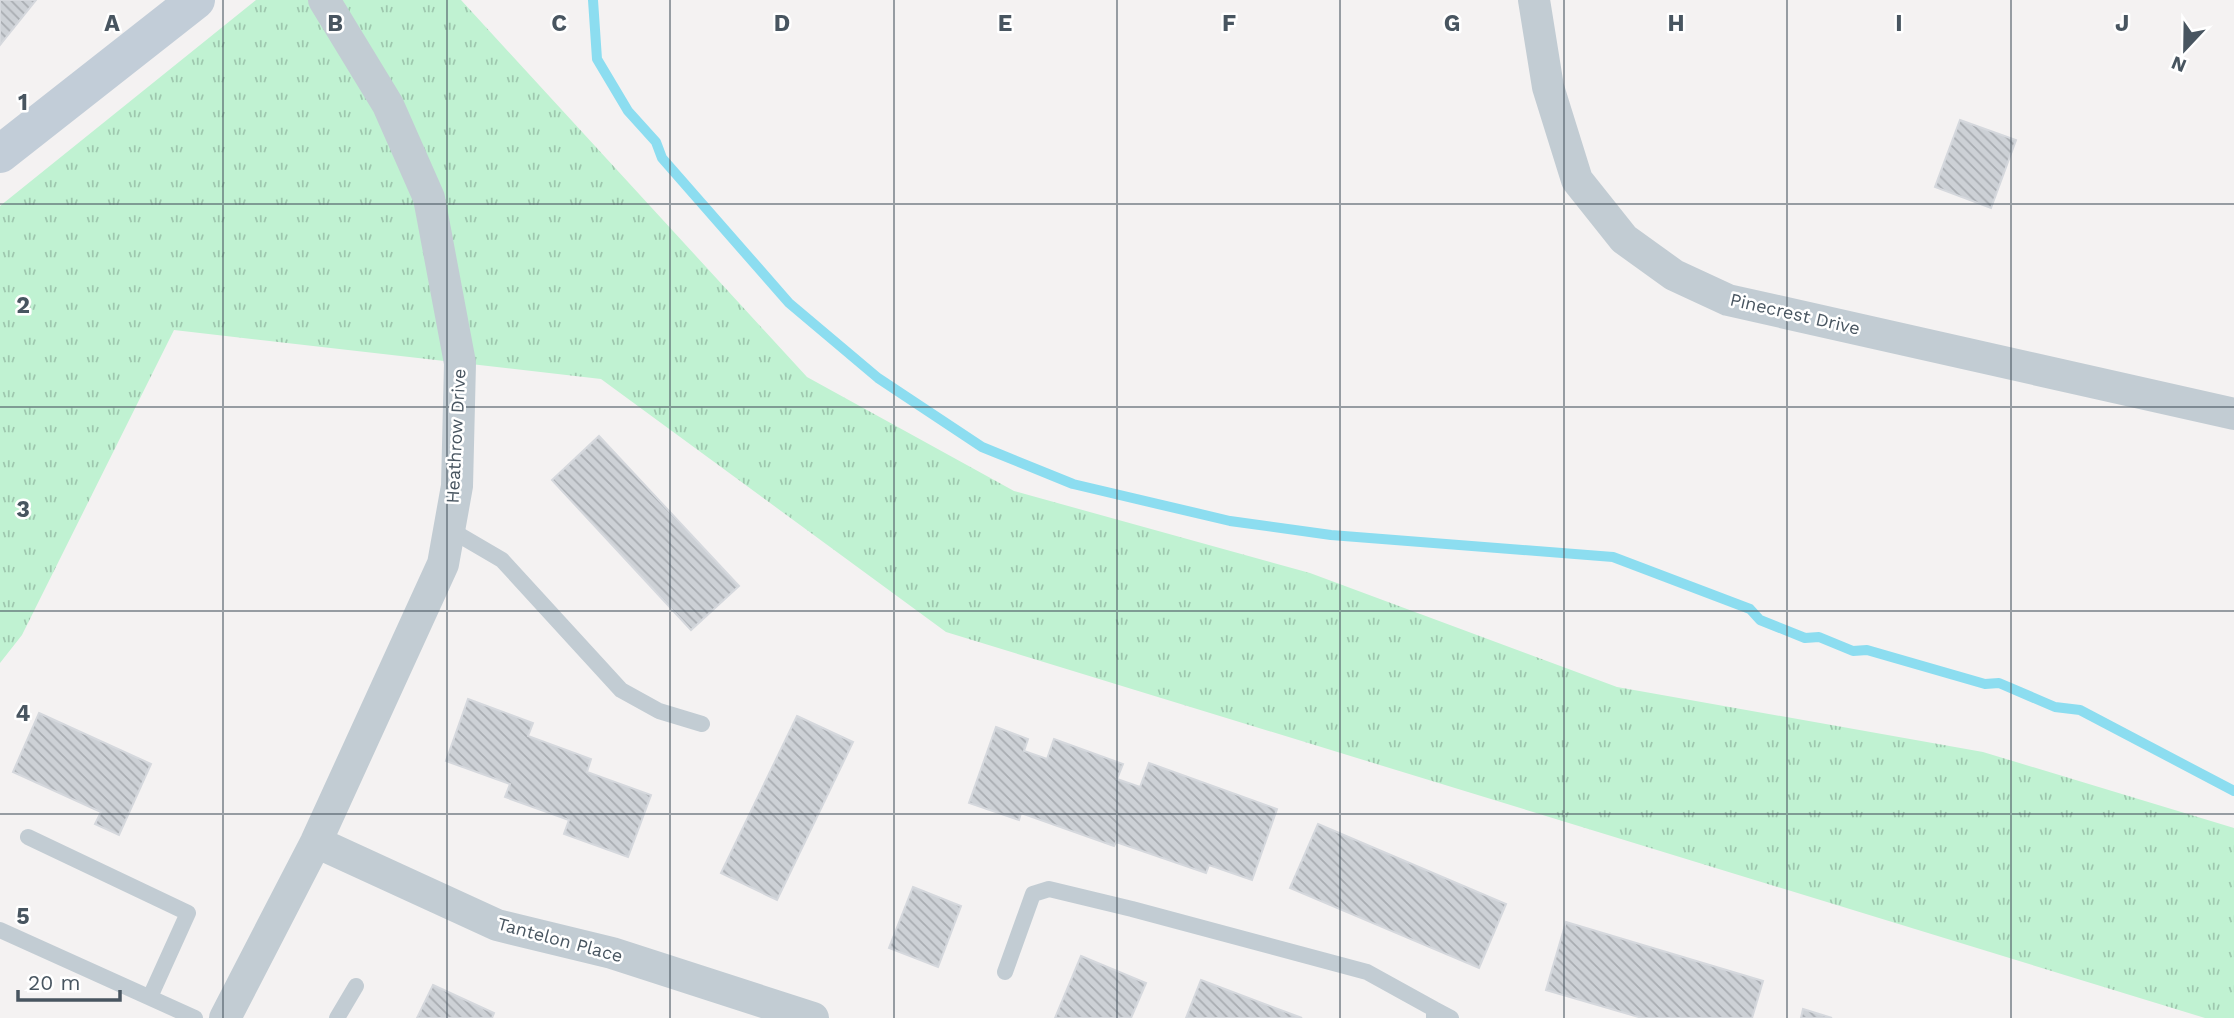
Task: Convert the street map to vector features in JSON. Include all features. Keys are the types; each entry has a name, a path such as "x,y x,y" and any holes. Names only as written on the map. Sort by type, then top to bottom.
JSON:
{"main road":[{"path":"0,154 195,0"}],"street":[{"name":"Heathrow Drive","path":"225,1018 316,842 443,564 457,486 460,363 429,198 388,105 324,0"},
{"name":"Pinecrest Drive","path":"1534,0 1548,87 1577,180 1624,239 1674,275 1728,300 2234,414"},
{"name":"Tantelon Place","path":"316,842 497,925 612,953 762,1010 813,1018"}],"lane":[{"path":"449,529 502,560 621,690 659,711 702,724"},
{"path":"28,837 188,913 150,997"},
{"path":"1005,972 1032,894 1049,889 1367,972 1434,1013 1451,1018"},
{"path":"0,930 195,1018"},
{"path":"337,1018 356,986"}],"green space":[{"path":"256,0 461,0 807,377 1014,491 1310,573 1617,687 1983,752 2234,828 2234,1018 2205,1018 946,632 601,379 174,330 22,635 0,663 0,206"}],"building":[{"path":"0,0 36,0 0,45"},
{"path":"1960,120 2016,140 1991,208 1935,187"},
{"path":"599,436 739,586 691,630 552,480"},
{"path":"468,699 533,723 528,736 591,759 587,772 651,795 628,857 564,834 569,820 505,797 510,784 446,761"},
{"path":"39,713 151,764 119,835 95,824 101,812 13,772"},
{"path":"797,716 853,742 777,900 721,873"},
{"path":"996,727 1028,739 1024,751 1047,759 1054,739 1123,764 1117,779 1140,787 1149,763 1277,809 1252,880 1209,865 1206,873 1116,842 1114,846 1021,813 1019,820 969,803"},
{"path":"1318,824 1506,904 1479,968 1290,888"},
{"path":"913,887 961,906 938,967 889,948"},
{"path":"1566,922 1763,981 1752,1018 1642,1018 1546,990"},
{"path":"1081,956 1146,983 1131,1018 1055,1018"},
{"path":"1201,980 1302,1018 1186,1018"},
{"path":"433,985 494,1013 492,1018 417,1018"},
{"path":"1803,1009 1832,1018 1801,1018"}],"waterway":[{"path":"593,0 597,59 628,111 656,142 662,158 789,303 878,378 982,447 1073,484 1230,521 1331,535 1613,557 1750,609 1760,620 1805,638 1819,637 1853,651 1867,650 1985,684 1999,683 2055,707 2080,710 2234,791"}]}
